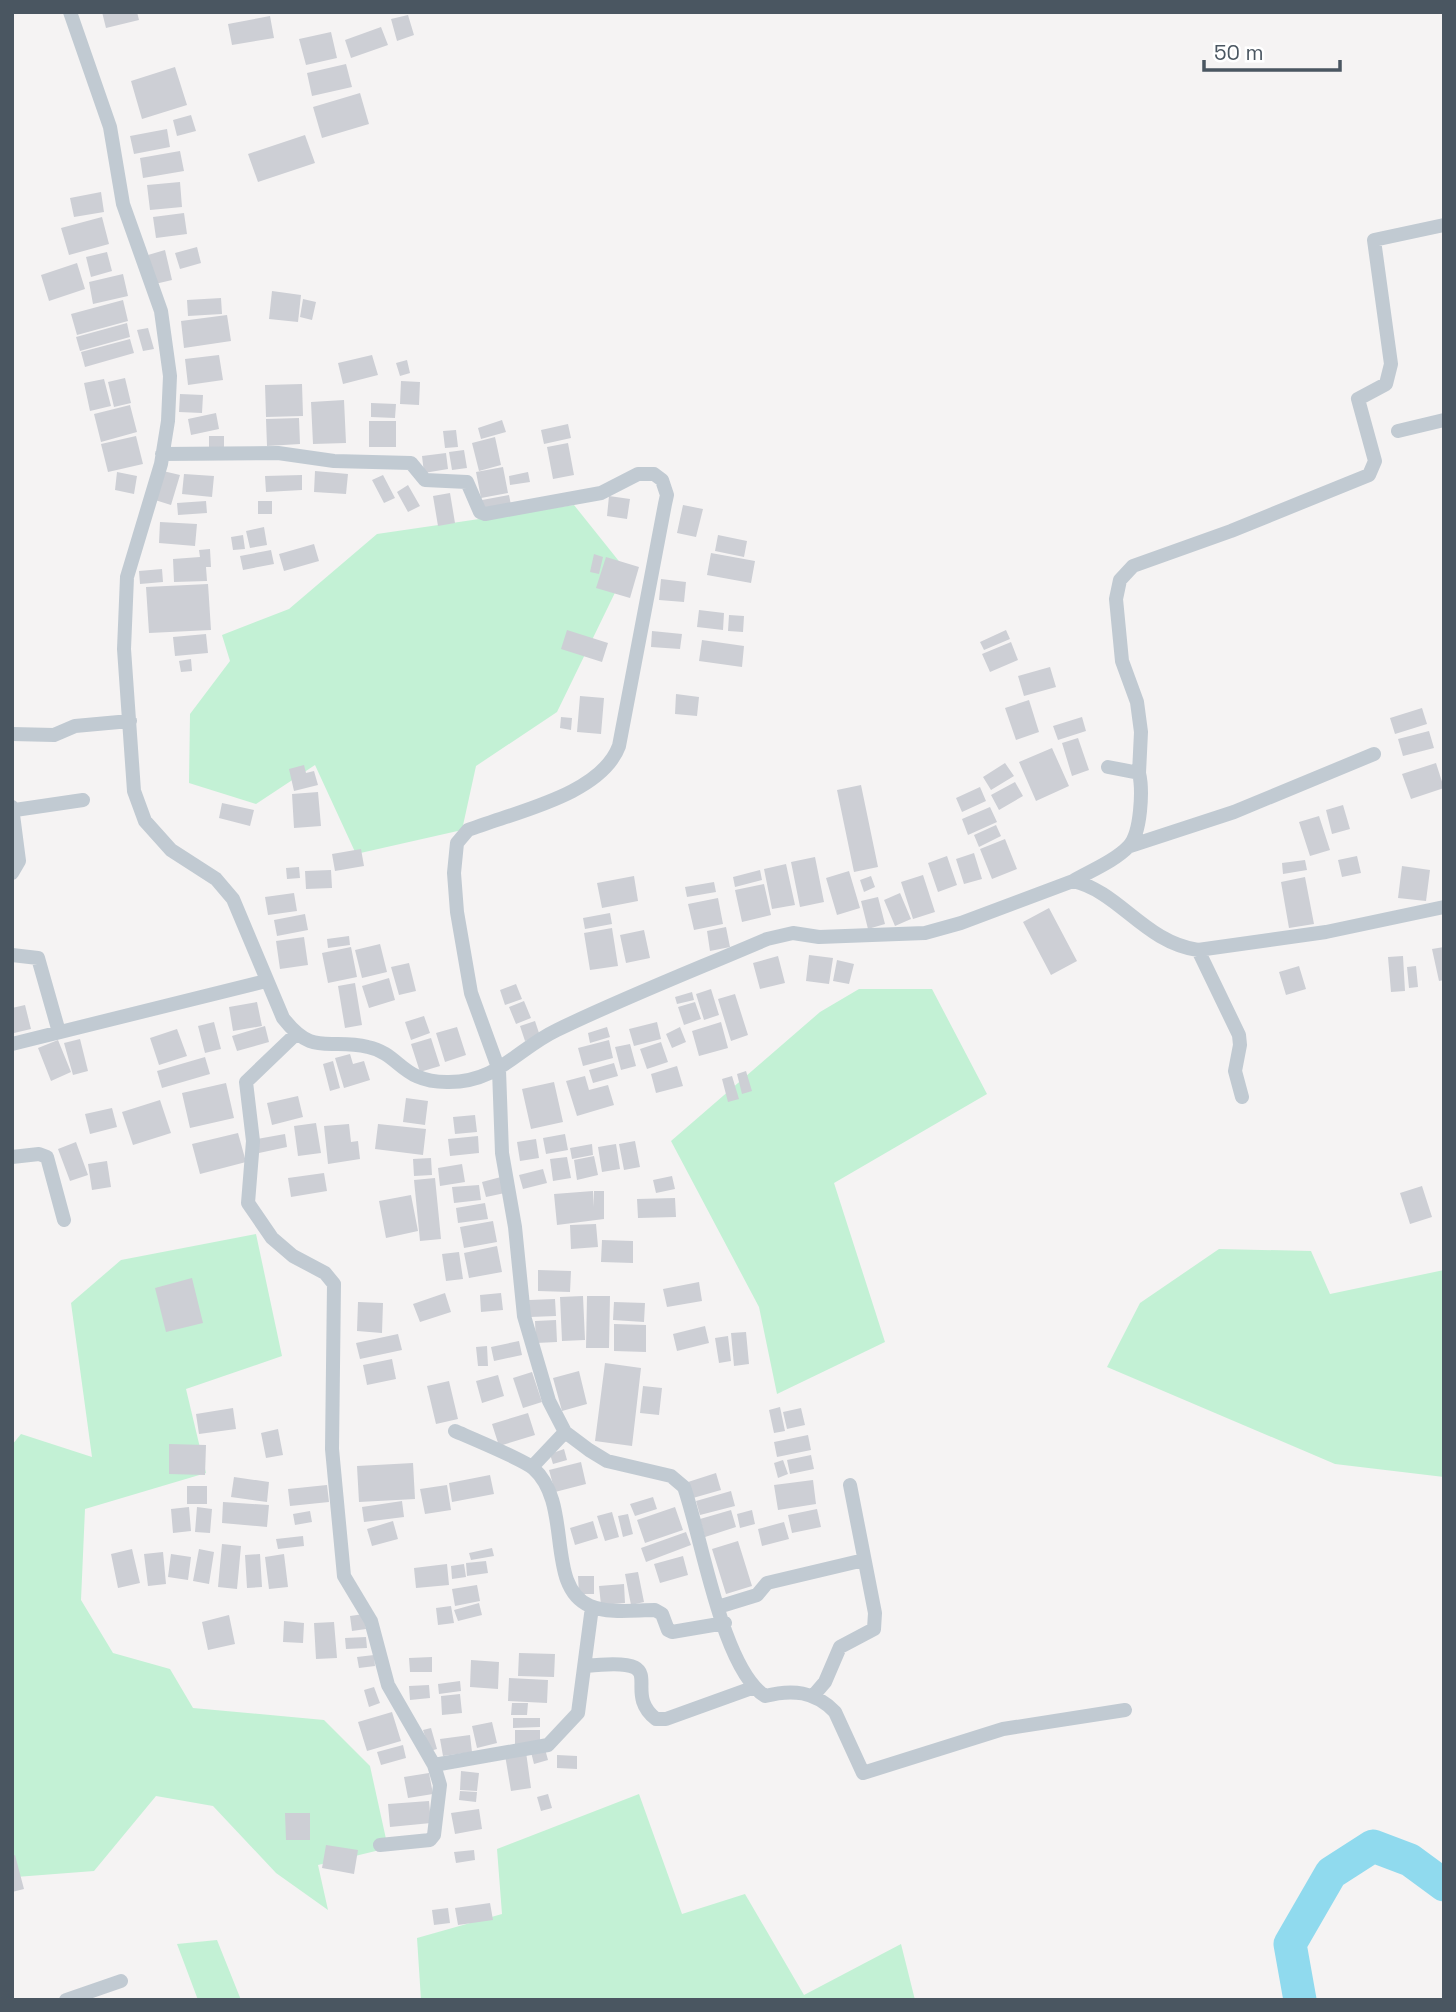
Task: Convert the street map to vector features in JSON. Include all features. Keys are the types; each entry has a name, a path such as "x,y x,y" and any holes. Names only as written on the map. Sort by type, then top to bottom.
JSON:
{"street":[{"path":"70,12 110,127 123,204 161,311 170,376 168,421 162,454 127,577 124,649 134,792 145,821 171,850 216,879 233,899 283,1018 296,1034 308,1041 329,1045 367,1046 389,1058 400,1069 428,1081 472,1081 499,1070 550,1033 767,939 793,933 819,937 925,933 961,923 1073,881 1130,846 1234,812 1374,754"},
{"path":"1130,846 1139,818 1142,786 1139,773 1141,732 1137,702 1122,661 1115,599 1120,580 1133,566 1243,527 1369,475 1375,461 1358,399 1386,384 1391,364 1374,240 1444,225"},
{"path":"1398,431 1444,421"},
{"path":"162,454 278,453 334,461 411,463 425,480 467,482 480,512 485,514 601,493 638,474 654,474 665,486 665,504 619,746 613,762 596,779 468,830 457,843 454,873 457,912 471,993 499,1070 502,1153 515,1227 524,1316 549,1401 565,1432 607,1461 671,1476 684,1487 734,1656 752,1688 765,1696 785,1690 813,1696 835,1712 863,1773 1003,1729 1125,1710"},
{"path":"12,734 54,735 75,726 130,721"},
{"path":"1108,767 1139,773"},
{"path":"12,873 19,861 13,809 83,800"},
{"path":"1073,881 1095,889 1142,926 1178,947 1198,950 1326,932 1444,907"},
{"path":"1198,950 1239,1035 1235,1071 1242,1097"},
{"path":"12,955 38,958 58,1032"},
{"path":"12,1045 266,981"},
{"path":"296,1034 246,1082 253,1141 248,1203 272,1238 293,1256 325,1273 334,1284 332,1449 344,1576 371,1620 388,1685 433,1765 440,1785 434,1835 426,1842 380,1845"},
{"path":"12,1157 41,1154 47,1157 64,1220"},
{"path":"455,1430 532,1467 553,1503 568,1587 577,1598 592,1607 655,1611 662,1614 668,1630 672,1632 725,1623"},
{"path":"532,1467 565,1432"},
{"path":"813,1696 825,1682 840,1647 874,1629 875,1613 850,1485"},
{"path":"718,1607 757,1595 767,1583 864,1560"},
{"path":"433,1765 548,1745 578,1713 592,1607"},
{"path":"586,1667 622,1662 635,1666 640,1672 646,1706 656,1719 666,1719 752,1688"},
{"path":"66,2000 121,1981"}],"green space":[{"path":"574,505 626,570 557,712 476,766 462,830 356,854 315,765 256,804 189,783 190,714 230,661 222,635 289,609 377,534"},
{"path":"859,989 932,989 987,1094 834,1183 885,1342 777,1394 759,1307 671,1141 820,1012"},
{"path":"256,1234 282,1356 186,1389 206,1473 85,1509 81,1600 113,1653 170,1669 193,1708 324,1720 370,1766 388,1848 318,1865 328,1910 276,1873 213,1806 156,1796 94,1871 16,1877 12,1867 12,1445 21,1434 92,1457 71,1303 121,1260"},
{"path":"1219,1249 1311,1251 1330,1294 1444,1270 1444,1477 1335,1464 1107,1367 1140,1303"},
{"path":"639,1794 682,1914 745,1894 804,1995 901,1944 915,2000 421,2000 417,1938 502,1914 497,1849"},
{"path":"217,1940 241,2000 198,2000 177,1944"}],"building":[{"path":"102,12 137,12 139,20 106,28"},
{"path":"408,15 414,35 397,41 391,19"},
{"path":"270,16 274,38 232,45 228,24"},
{"path":"381,27 388,45 351,58 345,40"},
{"path":"331,32 337,58 306,65 299,39"},
{"path":"346,64 352,87 312,96 307,73"},
{"path":"175,67 187,105 142,119 131,81"},
{"path":"360,93 369,124 322,138 313,107"},
{"path":"191,115 196,131 177,136 173,120"},
{"path":"167,129 170,147 134,154 130,136"},
{"path":"305,135 315,163 258,182 248,154"},
{"path":"180,151 184,171 143,178 140,158"},
{"path":"180,182 182,207 150,210 147,185"},
{"path":"101,192 104,212 74,217 70,198"},
{"path":"184,213 187,234 156,238 153,217"},
{"path":"102,217 109,244 69,255 61,228"},
{"path":"197,247 201,263 180,269 175,253"},
{"path":"165,250 172,280 155,284 148,255"},
{"path":"107,252 112,271 91,277 86,257"},
{"path":"77,263 85,289 49,301 41,275"},
{"path":"123,274 128,296 93,304 89,282"},
{"path":"272,291 301,295 298,322 269,319"},
{"path":"221,298 222,314 188,316 187,300"},
{"path":"303,299 316,302 312,320 300,317"},
{"path":"123,300 128,321 77,335 71,314"},
{"path":"227,315 231,341 184,348 181,321"},
{"path":"127,323 130,337 80,351 76,337"},
{"path":"148,328 154,349 143,351 137,330"},
{"path":"130,339 134,353 85,367 81,352"},
{"path":"219,355 223,380 188,385 185,359"},
{"path":"372,355 378,375 343,384 338,363"},
{"path":"407,360 410,373 400,376 396,363"},
{"path":"125,378 131,403 114,407 108,382"},
{"path":"104,379 111,406 90,411 84,383"},
{"path":"401,381 420,382 419,405 400,404"},
{"path":"302,384 303,416 266,417 265,385"},
{"path":"180,394 203,395 202,413 179,412"},
{"path":"344,400 346,443 313,444 311,402"},
{"path":"371,403 396,404 395,418 371,417"},
{"path":"130,405 137,432 101,442 94,414"},
{"path":"216,413 219,429 191,435 188,419"},
{"path":"299,418 300,444 267,446 266,419"},
{"path":"502,420 506,432 481,439 478,428"},
{"path":"369,421 396,421 396,447 369,447"},
{"path":"568,424 571,438 544,444 541,430"},
{"path":"456,430 458,447 445,448 443,431"},
{"path":"136,436 143,464 108,472 101,444"},
{"path":"209,436 224,436 224,450 209,450"},
{"path":"495,437 501,465 479,471 472,443"},
{"path":"568,443 574,475 553,479 547,447"},
{"path":"464,450 467,468 452,470 449,452"},
{"path":"446,453 448,469 424,473 422,456"},
{"path":"503,467 508,493 481,498 476,472"},
{"path":"163,471 180,475 171,505 155,500"},
{"path":"315,471 348,474 346,494 314,492"},
{"path":"117,472 137,476 134,494 115,490"},
{"path":"528,472 530,482 510,485 509,476"},
{"path":"184,474 214,476 212,497 182,494"},
{"path":"302,475 302,490 266,492 265,476"},
{"path":"383,475 395,498 384,503 372,480"},
{"path":"408,485 420,506 408,512 397,492"},
{"path":"450,493 455,523 438,526 433,496"},
{"path":"509,495 511,505 484,510 482,500"},
{"path":"609,496 630,499 627,519 607,516"},
{"path":"206,501 207,513 178,515 177,503"},
{"path":"258,501 272,501 272,514 258,514"},
{"path":"683,505 703,509 696,537 677,533"},
{"path":"160,522 197,524 195,546 159,543"},
{"path":"264,527 267,545 250,548 246,531"},
{"path":"243,535 245,549 233,550 231,537"},
{"path":"718,535 747,541 744,557 715,551"},
{"path":"314,544 319,561 284,571 279,554"},
{"path":"210,549 211,567 206,567 207,581 174,582 173,559 200,557 199,550"},
{"path":"271,550 274,564 243,570 240,556"},
{"path":"711,553 755,561 751,583 707,575"},
{"path":"594,554 603,557 599,574 590,572"},
{"path":"606,557 639,567 630,598 596,588"},
{"path":"162,569 163,582 140,584 139,571"},
{"path":"661,579 686,582 684,602 659,600"},
{"path":"208,584 211,630 149,633 146,587"},
{"path":"699,610 724,613 723,630 697,627"},
{"path":"729,615 744,616 743,632 728,631"},
{"path":"567,630 608,643 602,662 561,649"},
{"path":"1006,630 1010,639 984,650 980,642"},
{"path":"652,631 682,634 680,649 651,647"},
{"path":"206,634 208,653 175,656 173,637"},
{"path":"702,640 744,646 742,667 699,661"},
{"path":"1011,642 1018,660 990,672 982,654"},
{"path":"191,659 192,671 181,672 179,661"},
{"path":"1050,667 1056,687 1024,696 1018,676"},
{"path":"676,694 699,697 697,716 675,714"},
{"path":"580,696 604,698 601,734 577,732"},
{"path":"1029,700 1039,732 1016,740 1005,708"},
{"path":"1422,708 1427,724 1395,734 1390,718"},
{"path":"561,717 572,718 571,730 560,728"},
{"path":"1082,717 1086,731 1058,740 1053,726"},
{"path":"1429,731 1434,748 1403,756 1398,739"},
{"path":"1078,738 1089,770 1072,776 1062,743"},
{"path":"1052,748 1069,786 1036,801 1019,762"},
{"path":"1005,763 1014,776 991,790 983,777"},
{"path":"1436,763 1444,788 1411,799 1402,774"},
{"path":"304,765 306,773 314,771 318,785 294,791 289,769"},
{"path":"1015,782 1023,796 999,810 991,795"},
{"path":"861,785 878,867 854,872 837,790"},
{"path":"980,787 986,801 962,812 956,798"},
{"path":"318,792 321,826 294,828 292,794"},
{"path":"222,803 254,810 250,826 219,818"},
{"path":"1343,805 1350,829 1332,834 1326,810"},
{"path":"990,807 997,822 968,835 962,819"},
{"path":"1319,816 1330,850 1310,856 1299,822"},
{"path":"996,825 1001,836 979,847 974,835"},
{"path":"1005,839 1017,869 992,879 980,849"},
{"path":"361,849 364,866 335,871 332,854"},
{"path":"974,853 982,879 964,884 956,859"},
{"path":"947,856 957,885 938,892 928,863"},
{"path":"1357,856 1361,873 1342,877 1338,860"},
{"path":"815,857 824,902 800,907 791,862"},
{"path":"1305,860 1307,870 1283,874 1282,863"},
{"path":"786,864 795,905 772,909 764,869"},
{"path":"1402,866 1430,870 1426,901 1398,898"},
{"path":"299,867 300,878 287,879 286,868"},
{"path":"331,870 332,888 306,889 305,871"},
{"path":"760,870 762,880 735,887 733,877"},
{"path":"849,871 860,908 837,915 826,878"},
{"path":"923,875 935,912 913,919 901,882"},
{"path":"634,876 638,901 602,908 597,883"},
{"path":"871,876 875,887 864,892 860,880"},
{"path":"1305,877 1314,924 1289,928 1281,882"},
{"path":"714,882 716,892 687,897 685,887"},
{"path":"764,884 771,915 742,922 735,890"},
{"path":"294,893 297,911 268,915 265,897"},
{"path":"900,893 911,919 895,926 884,900"},
{"path":"878,897 885,924 868,929 861,901"},
{"path":"718,898 723,924 694,930 688,904"},
{"path":"1049,908 1077,961 1051,975 1023,922"},
{"path":"610,913 612,924 585,929 583,918"},
{"path":"305,914 308,930 277,936 274,920"},
{"path":"726,927 730,947 710,951 707,931"},
{"path":"612,928 618,966 590,970 584,933"},
{"path":"644,930 650,958 626,963 620,935"},
{"path":"349,936 350,945 328,948 327,939"},
{"path":"304,937 308,965 280,969 276,941"},
{"path":"380,944 387,972 362,978 355,950"},
{"path":"351,947 357,977 328,983 322,953"},
{"path":"1444,947 1444,980 1439,981 1432,949"},
{"path":"809,955 833,958 829,984 806,981"},
{"path":"778,956 785,983 760,989 753,963"},
{"path":"1403,956 1405,991 1391,992 1388,957"},
{"path":"837,960 854,964 849,984 833,981"},
{"path":"409,963 416,991 399,995 391,967"},
{"path":"1299,966 1306,989 1286,995 1279,972"},
{"path":"1416,966 1418,987 1409,988 1407,967"},
{"path":"389,978 395,1000 369,1008 362,986"},
{"path":"355,983 362,1025 345,1028 338,986"},
{"path":"516,984 522,999 505,1005 500,990"},
{"path":"711,989 719,1015 704,1020 696,994"},
{"path":"692,992 694,1000 677,1004 675,997"},
{"path":"735,994 748,1035 731,1041 718,999"},
{"path":"524,1001 531,1018 516,1024 509,1007"},
{"path":"257,1002 262,1026 233,1031 229,1007"},
{"path":"695,1002 701,1019 684,1025 678,1007"},
{"path":"25,1005 31,1029 14,1033 12,1008"},
{"path":"424,1016 430,1033 411,1040 405,1022"},
{"path":"535,1021 540,1036 525,1041 520,1026"},
{"path":"214,1022 221,1049 205,1053 198,1026"},
{"path":"657,1022 661,1039 634,1046 629,1029"},
{"path":"721,1022 728,1048 699,1056 692,1031"},
{"path":"265,1026 269,1042 237,1051 232,1036"},
{"path":"457,1027 466,1055 445,1062 436,1033"},
{"path":"607,1027 610,1037 590,1043 588,1033"},
{"path":"680,1027 686,1042 672,1048 666,1034"},
{"path":"177,1029 187,1056 159,1065 150,1038"},
{"path":"431,1038 440,1066 420,1072 411,1044"},
{"path":"80,1039 88,1071 73,1075 64,1043"},
{"path":"58,1040 71,1072 51,1081 38,1048"},
{"path":"609,1040 613,1058 583,1066 578,1048"},
{"path":"661,1042 668,1062 647,1069 640,1049"},
{"path":"630,1044 636,1066 621,1070 615,1047"},
{"path":"350,1054 353,1064 364,1061 370,1080 344,1088 335,1058"},
{"path":"205,1057 210,1074 162,1088 157,1071"},
{"path":"333,1061 340,1088 330,1091 323,1064"},
{"path":"614,1063 618,1076 593,1083 589,1070"},
{"path":"677,1066 683,1086 656,1093 651,1074"},
{"path":"746,1071 752,1091 742,1094 737,1074"},
{"path":"585,1076 589,1090 608,1085 614,1105 577,1116 566,1081"},
{"path":"732,1076 739,1099 728,1102 722,1079"},
{"path":"554,1082 563,1122 531,1129 522,1089"},
{"path":"226,1083 234,1118 190,1128 182,1093"},
{"path":"298,1096 303,1117 272,1125 267,1103"},
{"path":"406,1098 428,1101 425,1125 403,1122"},
{"path":"160,1100 171,1133 133,1145 122,1112"},
{"path":"112,1108 117,1127 90,1134 85,1114"},
{"path":"475,1115 477,1132 455,1134 453,1117"},
{"path":"316,1123 321,1153 298,1156 294,1126"},
{"path":"349,1124 351,1142 358,1141 360,1159 328,1164 324,1126"},
{"path":"378,1124 426,1129 423,1155 375,1149"},
{"path":"238,1133 246,1162 200,1174 192,1144"},
{"path":"285,1134 287,1147 259,1153 257,1139"},
{"path":"565,1134 568,1150 546,1154 543,1138"},
{"path":"478,1136 479,1153 450,1156 448,1139"},
{"path":"536,1139 539,1158 520,1161 517,1142"},
{"path":"635,1141 640,1167 624,1170 619,1144"},
{"path":"76,1142 88,1175 70,1181 58,1149"},
{"path":"592,1144 593,1155 572,1159 570,1148"},
{"path":"616,1144 620,1169 602,1172 598,1147"},
{"path":"594,1156 598,1175 577,1180 574,1160"},
{"path":"567,1157 571,1178 553,1181 550,1159"},
{"path":"431,1158 432,1175 414,1176 413,1159"},
{"path":"107,1161 111,1187 92,1190 88,1164"},
{"path":"462,1164 465,1182 440,1186 438,1168"},
{"path":"543,1169 547,1183 523,1189 519,1175"},
{"path":"324,1173 327,1191 291,1197 288,1178"},
{"path":"672,1176 675,1189 656,1193 653,1180"},
{"path":"501,1177 505,1193 486,1197 482,1182"},
{"path":"435,1178 441,1239 420,1241 414,1180"},
{"path":"479,1185 481,1200 454,1203 452,1187"},
{"path":"1422,1186 1432,1217 1410,1224 1400,1193"},
{"path":"593,1191 594,1207 594,1191 604,1191 604,1219 557,1225 554,1194"},
{"path":"411,1195 418,1231 386,1238 379,1201"},
{"path":"675,1198 676,1217 638,1218 637,1199"},
{"path":"485,1203 488,1219 458,1223 456,1208"},
{"path":"493,1221 497,1242 464,1248 460,1227"},
{"path":"596,1224 598,1247 571,1249 570,1225"},
{"path":"602,1240 633,1241 633,1263 601,1262"},
{"path":"497,1246 502,1272 469,1278 464,1253"},
{"path":"459,1252 463,1279 446,1281 442,1254"},
{"path":"538,1270 571,1271 570,1292 538,1291"},
{"path":"192,1278 203,1323 166,1332 155,1288"},
{"path":"699,1282 702,1301 667,1307 663,1289"},
{"path":"445,1293 451,1312 420,1322 413,1304"},
{"path":"501,1293 503,1310 481,1312 480,1295"},
{"path":"583,1296 585,1340 562,1341 560,1297"},
{"path":"587,1296 610,1296 609,1348 586,1348"},
{"path":"555,1299 556,1316 530,1317 529,1300"},
{"path":"358,1302 383,1303 382,1333 357,1331"},
{"path":"614,1302 645,1303 644,1322 613,1320"},
{"path":"556,1320 557,1342 536,1343 535,1321"},
{"path":"614,1324 646,1325 646,1352 614,1351"},
{"path":"705,1326 709,1343 677,1351 673,1334"},
{"path":"746,1332 749,1364 734,1366 731,1333"},
{"path":"398,1334 402,1350 360,1359 356,1343"},
{"path":"728,1336 731,1361 719,1363 715,1338"},
{"path":"519,1341 522,1355 494,1361 491,1347"},
{"path":"487,1346 488,1366 478,1366 476,1347"},
{"path":"392,1359 396,1379 367,1385 363,1365"},
{"path":"605,1363 641,1368 632,1446 595,1441"},
{"path":"579,1371 587,1404 562,1411 553,1378"},
{"path":"532,1372 542,1402 523,1408 513,1378"},
{"path":"498,1375 504,1396 482,1403 476,1381"},
{"path":"449,1381 458,1419 436,1424 427,1386"},
{"path":"643,1386 662,1388 659,1415 640,1413"},
{"path":"780,1407 785,1431 774,1433 769,1410"},
{"path":"233,1408 236,1429 199,1434 196,1414"},
{"path":"801,1408 805,1425 787,1429 783,1412"},
{"path":"528,1413 535,1435 499,1446 492,1424"},
{"path":"278,1429 283,1455 266,1458 261,1433"},
{"path":"808,1435 811,1450 777,1457 774,1442"},
{"path":"169,1444 206,1445 205,1475 169,1474"},
{"path":"564,1449 567,1460 553,1464 550,1454"},
{"path":"811,1455 814,1469 790,1474 787,1460"},
{"path":"783,1460 788,1474 778,1478 774,1463"},
{"path":"581,1462 586,1484 555,1492 549,1470"},
{"path":"413,1463 415,1499 359,1502 357,1466"},
{"path":"716,1473 721,1490 693,1498 688,1482"},
{"path":"490,1475 494,1494 452,1502 449,1483"},
{"path":"234,1477 269,1482 267,1502 231,1497"},
{"path":"813,1480 816,1504 778,1510 774,1485"},
{"path":"327,1485 329,1502 290,1506 288,1489"},
{"path":"447,1485 451,1510 425,1514 420,1489"},
{"path":"187,1486 207,1486 207,1504 187,1504"},
{"path":"731,1491 735,1506 700,1515 696,1501"},
{"path":"653,1497 657,1509 635,1516 630,1504"},
{"path":"402,1501 404,1517 364,1522 362,1507"},
{"path":"223,1502 269,1505 267,1527 222,1523"},
{"path":"189,1507 191,1531 173,1533 171,1509"},
{"path":"197,1507 212,1509 210,1533 195,1532"},
{"path":"675,1507 683,1530 645,1543 637,1520"},
{"path":"817,1509 821,1527 792,1533 788,1515"},
{"path":"731,1510 736,1527 705,1537 700,1519"},
{"path":"752,1510 755,1524 740,1528 737,1514"},
{"path":"310,1511 312,1522 295,1525 293,1514"},
{"path":"612,1512 619,1537 605,1541 597,1516"},
{"path":"628,1514 633,1534 623,1537 618,1516"},
{"path":"393,1521 398,1539 372,1546 367,1529"},
{"path":"593,1521 598,1538 575,1545 570,1528"},
{"path":"784,1522 789,1539 762,1546 758,1529"},
{"path":"686,1532 691,1545 646,1562 641,1548"},
{"path":"303,1536 304,1546 278,1549 276,1539"},
{"path":"738,1541 752,1586 726,1594 712,1549"},
{"path":"222,1544 241,1546 237,1589 218,1587"},
{"path":"492,1548 494,1556 471,1560 469,1553"},
{"path":"132,1549 140,1583 118,1588 111,1554"},
{"path":"199,1549 214,1552 209,1584 193,1581"},
{"path":"163,1552 166,1584 148,1586 144,1554"},
{"path":"171,1554 191,1557 188,1580 168,1577"},
{"path":"260,1554 262,1587 247,1588 245,1555"},
{"path":"284,1554 288,1587 269,1589 265,1557"},
{"path":"683,1556 688,1575 660,1583 654,1564"},
{"path":"486,1561 488,1573 467,1576 466,1563"},
{"path":"447,1564 449,1585 416,1588 414,1568"},
{"path":"464,1564 466,1577 452,1579 451,1566"},
{"path":"638,1572 644,1602 631,1605 625,1574"},
{"path":"578,1576 594,1576 594,1594 579,1594"},
{"path":"624,1584 625,1603 601,1605 599,1586"},
{"path":"477,1585 480,1601 455,1606 452,1589"},
{"path":"479,1603 482,1615 458,1621 454,1610"},
{"path":"451,1606 454,1623 438,1625 436,1608"},
{"path":"364,1614 366,1629 352,1631 350,1616"},
{"path":"229,1615 235,1644 208,1650 202,1622"},
{"path":"284,1621 304,1623 303,1643 283,1642"},
{"path":"334,1622 337,1658 316,1659 314,1623"},
{"path":"366,1637 367,1648 346,1649 345,1638"},
{"path":"519,1653 555,1654 554,1677 518,1676"},
{"path":"374,1655 375,1666 359,1668 357,1657"},
{"path":"432,1657 432,1672 410,1672 409,1658"},
{"path":"471,1660 499,1662 498,1689 470,1687"},
{"path":"509,1678 548,1680 547,1703 508,1701"},
{"path":"460,1681 461,1691 439,1694 438,1684"},
{"path":"429,1685 430,1698 410,1700 409,1686"},
{"path":"374,1687 380,1703 369,1707 364,1690"},
{"path":"460,1694 462,1713 442,1715 441,1696"},
{"path":"512,1703 528,1703 527,1715 511,1715"},
{"path":"392,1712 401,1741 367,1751 358,1722"},
{"path":"513,1718 540,1718 540,1727 513,1728"},
{"path":"492,1722 497,1743 477,1748 472,1726"},
{"path":"431,1728 437,1749 430,1751 423,1730"},
{"path":"515,1730 540,1730 540,1745 515,1745"},
{"path":"470,1735 472,1752 443,1756 440,1739"},
{"path":"403,1745 406,1758 381,1765 377,1752"},
{"path":"545,1749 548,1760 534,1764 531,1752"},
{"path":"526,1752 531,1788 511,1791 505,1755"},
{"path":"557,1755 577,1756 577,1769 557,1768"},
{"path":"461,1771 479,1773 477,1791 460,1790"},
{"path":"429,1773 433,1794 408,1798 404,1777"},
{"path":"460,1791 477,1792 476,1802 459,1800"},
{"path":"548,1794 552,1808 541,1811 537,1797"},
{"path":"429,1801 431,1823 390,1827 388,1804"},
{"path":"479,1809 482,1829 455,1834 451,1813"},
{"path":"285,1813 310,1813 310,1840 286,1840"},
{"path":"326,1845 358,1850 354,1874 322,1868"},
{"path":"474,1850 475,1860 456,1863 454,1852"},
{"path":"15,1855 24,1889 12,1892 12,1856"},
{"path":"490,1903 493,1920 458,1925 455,1908"},
{"path":"448,1908 450,1923 434,1925 432,1910"}],"waterway":[{"path":"1300,2000 1290,1944 1331,1873 1373,1846 1410,1860 1444,1885"}]}
